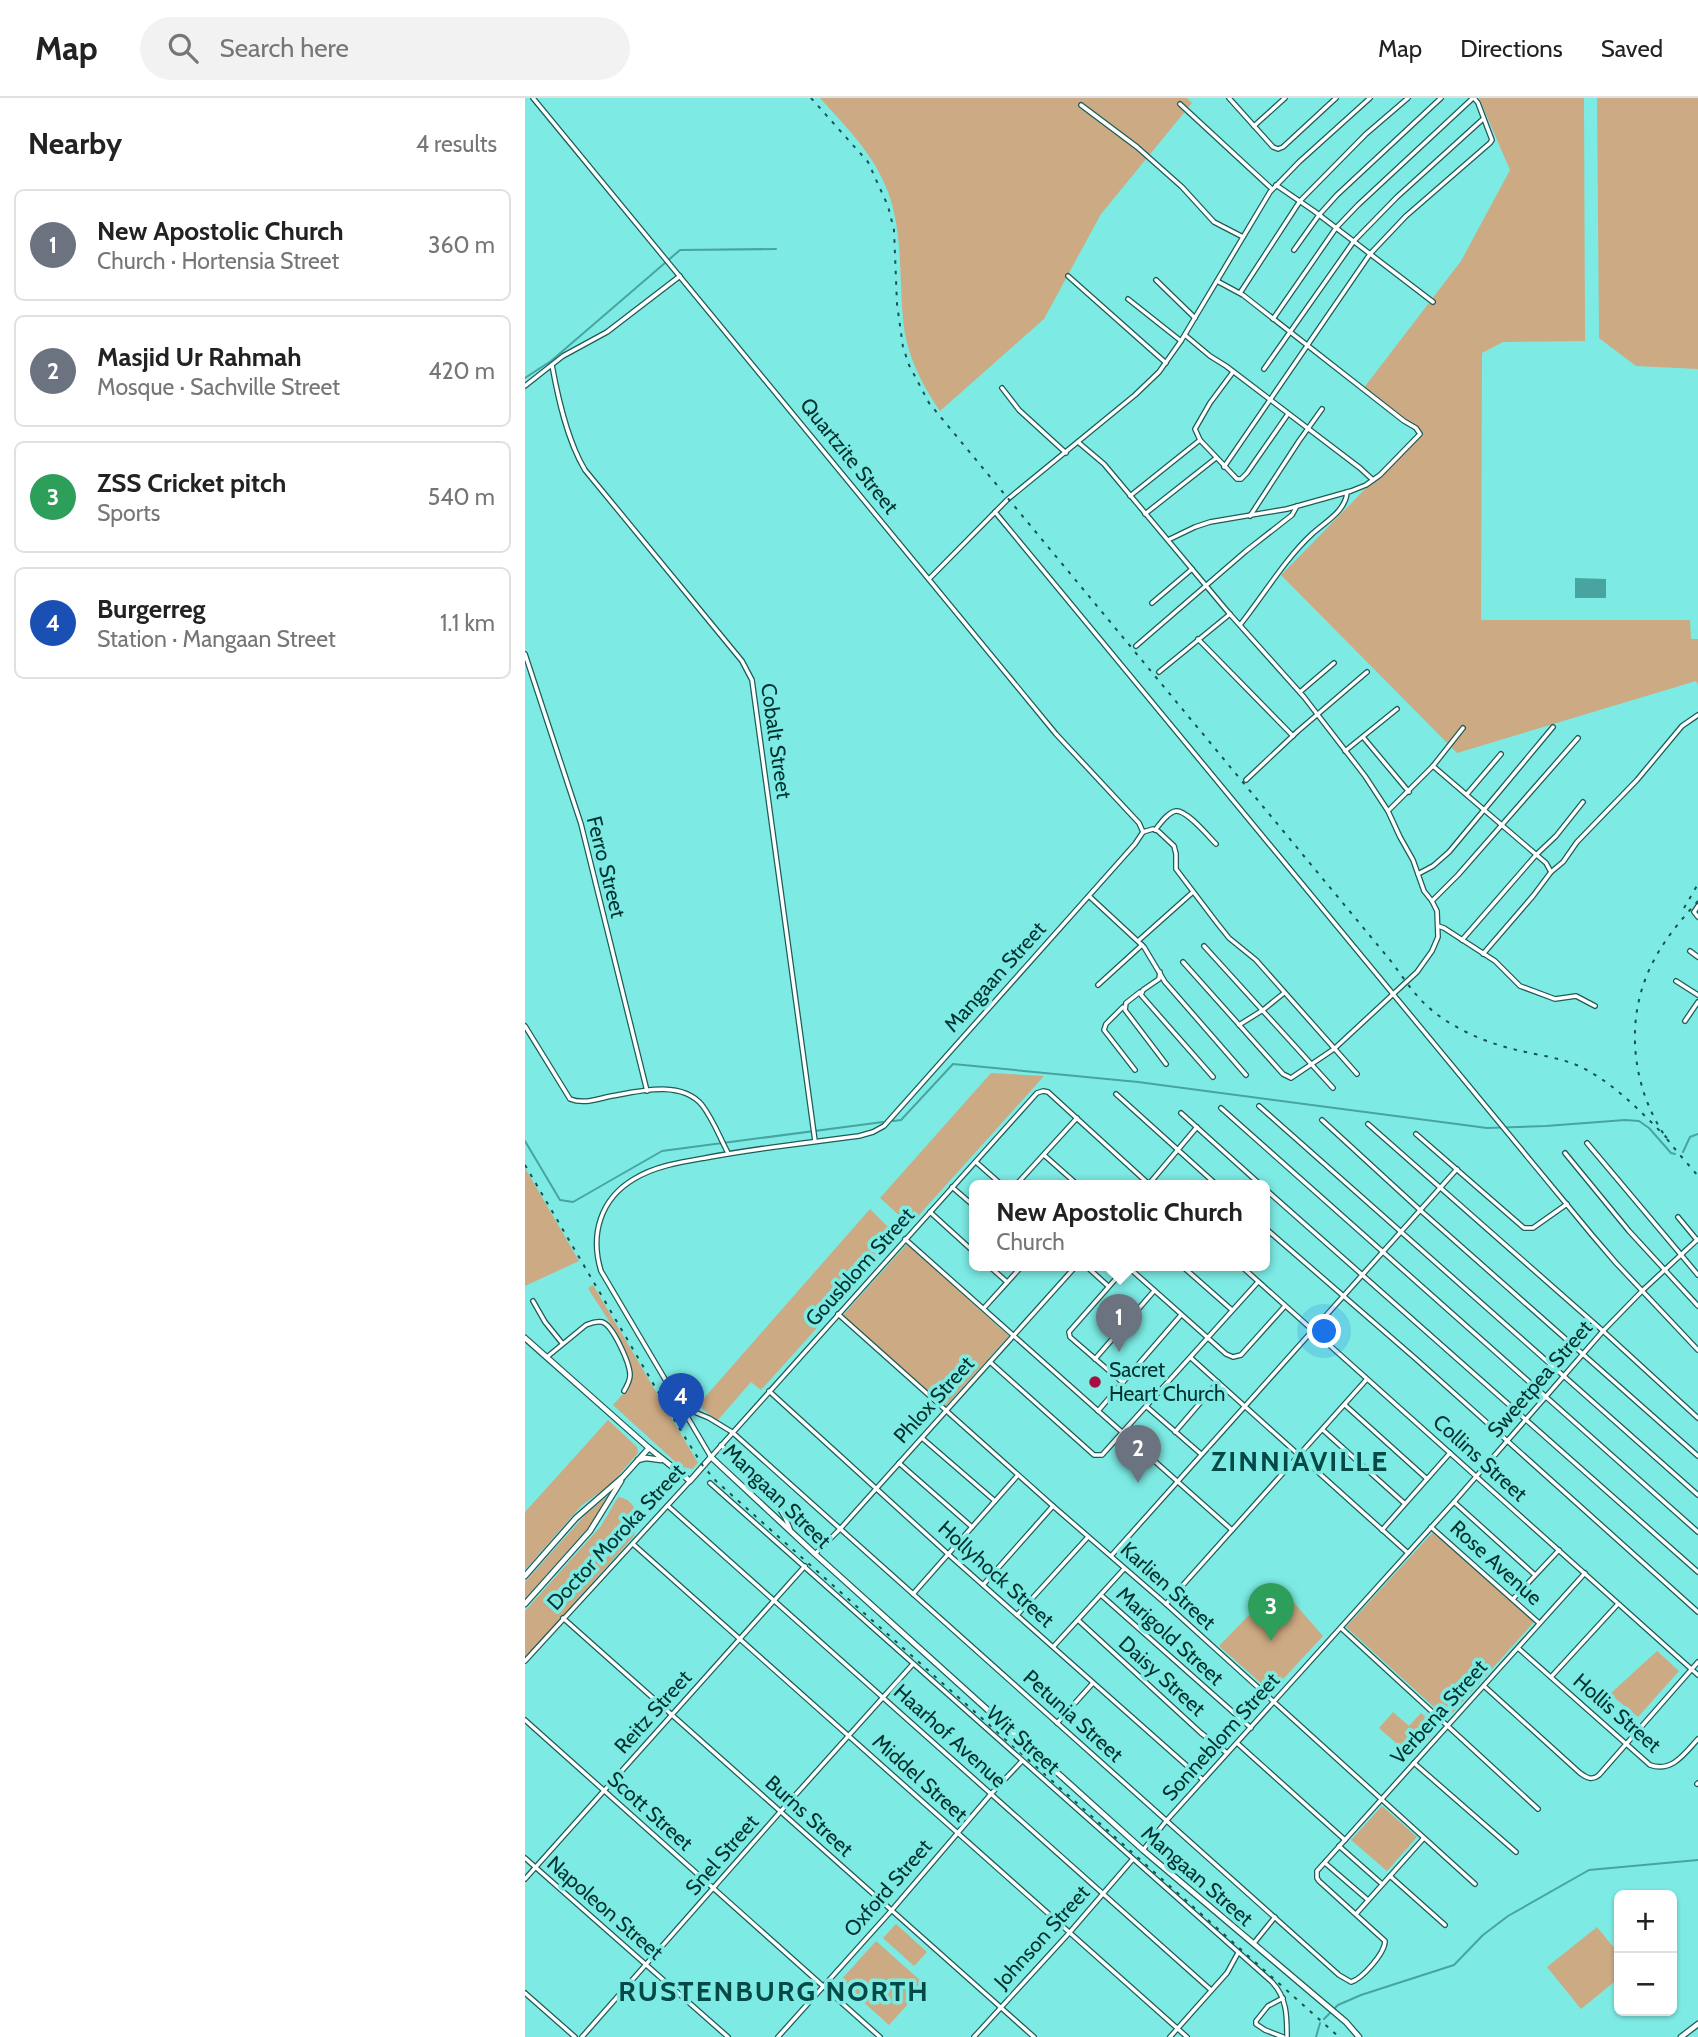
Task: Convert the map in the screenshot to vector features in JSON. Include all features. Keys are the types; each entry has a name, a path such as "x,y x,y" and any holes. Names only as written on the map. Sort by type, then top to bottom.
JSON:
{"street":[{"name":"Quartzite Street","path":"533,98 1056,734 1139,823 1143,832"},
{"path":"1254,126 1285,98"},
{"path":"1233,99 1273,147 1281,148 1336,98"},
{"path":"929,579 995,512 1135,396 1166,363 1274,187 1370,98"},
{"path":"1240,293 1300,201 1366,134 1408,98"},
{"path":"1294,250 1319,215 1345,187 1441,98"},
{"path":"1224,467 1370,254 1406,216 1490,144 1492,140 1478,103 1473,98 1336,228 1273,319"},
{"path":"1181,104 1274,187 1300,201 1433,302"},
{"path":"1081,105 1137,147 1182,187 1214,222 1243,237"},
{"path":"1264,369 1354,241 1397,197 1483,119"},
{"path":"525,386 563,356 607,332 680,276"},
{"path":"1068,276 1166,363"},
{"path":"1156,280 1195,318"},
{"path":"1168,540 1210,522 1297,506 1366,485 1420,435 1416,428 1240,293 1217,281"},
{"path":"1128,299 1181,341"},
{"path":"1185,335 1373,480"},
{"name":"Cobalt Street","path":"552,365 559,400 575,450 585,470 742,661 752,680 815,1142"},
{"path":"1233,372 1195,429 1200,440 1237,480 1241,480 1288,414"},
{"path":"1002,388 1019,410 1066,453"},
{"path":"1250,516 1322,409"},
{"path":"1130,496 1200,440"},
{"path":"1078,442 1104,464 1230,614 1300,692 1365,776 1388,811 1413,860 1424,891 1437,911 1438,937 1417,972 1334,1049 1288,1078 1183,962"},
{"path":"1145,514 1216,458"},
{"path":"1240,625 1299,547 1347,500 1347,492"},
{"path":"1136,646 1291,515 1297,506"},
{"path":"995,512 1567,1204 1642,1291 1698,1350"},
{"path":"1152,603 1192,569"},
{"path":"1159,672 1230,614"},
{"path":"1198,639 1293,736"},
{"name":"Ferro Street","path":"525,654 581,824 647,1091"},
{"path":"1300,692 1334,663"},
{"path":"1246,780 1367,672"},
{"path":"1345,751 1397,709"},
{"path":"1483,954 1551,872 1563,862 1577,842 1637,780 1682,726 1698,715"},
{"path":"1418,874 1433,866 1449,852 1553,727"},
{"path":"1388,811 1433,766 1463,729"},
{"path":"1363,737 1409,792"},
{"path":"1432,901 1578,738"},
{"path":"1467,794 1501,754"},
{"path":"1433,766 1546,863 1551,872"},
{"path":"1462,940 1556,836 1583,802"},
{"path":"1143,832 1155,830 1170,814 1180,811 1216,844"},
{"path":"1155,830 1174,846 1176,869 1229,938 1256,960 1357,1074"},
{"name":"Mangaan Street","path":"1143,832 884,1126 859,1136 728,1153 677,1163 634,1178 619,1190 600,1216 596,1249 601,1271 711,1457 1143,1850 1359,2037"},
{"path":"1098,985 1193,892"},
{"path":"1089,896 1140,943 1165,982 1246,1075"},
{"path":"1698,906 1694,912 1698,917"},
{"path":"1438,926 1495,961 1520,986 1555,999 1576,996 1595,1006"},
{"path":"1205,946 1333,1088"},
{"path":"1690,951 1698,957"},
{"path":"1135,1070 1104,1030 1106,1024 1126,1003 1159,979 1160,972"},
{"path":"1676,981 1698,995"},
{"path":"1140,992 1213,1077"},
{"path":"1239,1025 1285,993"},
{"path":"1685,1021 1698,1002"},
{"path":"1124,1007 1126,1014 1166,1064"},
{"path":"525,1026 569,1100 582,1102 647,1091 671,1090 686,1093 696,1098 708,1114 728,1153"},
{"name":"Gousblom Street","path":"703,1466 1035,1095 1041,1091 1048,1092 1077,1118"},
{"path":"1116,1094 1211,1180"},
{"path":"1259,1106 1698,1495"},
{"path":"1221,1108 1698,1532"},
{"path":"1181,1112 1255,1180"},
{"path":"1021,1180 1077,1118 1144,1180"},
{"path":"1322,1120 1698,1456"},
{"path":"1368,1124 1698,1418"},
{"path":"1153,1180 1197,1127"},
{"path":"1416,1134 1501,1210 1527,1229 1533,1228 1567,1204"},
{"path":"1587,1143 1698,1275"},
{"path":"1565,1153 1629,1231 1698,1306"},
{"path":"1044,1155 1072,1180"},
{"path":"976,1161 997,1180"},
{"path":"1111,1556 1457,1169"},
{"path":"952,1187 969,1202"},
{"path":"1270,1193 1698,1572"},
{"path":"930,1212 969,1247"},
{"path":"1678,1217 1698,1240"},
{"path":"1270,1232 1698,1612"},
{"path":"905,1239 1232,1530"},
{"name":"Sweetpea Street","path":"1408,1553 1603,1331 1698,1240"},
{"path":"995,1271 1007,1282"},
{"path":"984,1308 1017,1271"},
{"name":"Phlox Street","path":"815,1554 1072,1271"},
{"path":"1092,1271 1108,1286"},
{"path":"1122,1271 1074,1324 1069,1334 1122,1382"},
{"path":"1132,1271 1229,1356 1241,1355 1285,1306"},
{"path":"1188,1271 1232,1310"},
{"name":"Collins Street","path":"1246,1271 1698,1675"},
{"path":"990,1362 1094,1455 1103,1455 1258,1282"},
{"path":"1095,1359 1154,1291"},
{"path":"533,1301 562,1343"},
{"name":"Karlien Street","path":"838,1314 1166,1604 1475,1884"},
{"path":"1098,1411 1181,1315"},
{"path":"547,1357 589,1323 601,1322 607,1325 629,1367 629,1379 624,1391"},
{"path":"525,1338 690,1481"},
{"path":"1191,1358 1408,1553"},
{"path":"1166,1604 1367,1379"},
{"path":"1175,1432 1218,1382"},
{"name":"Hollyhock Street","path":"769,1391 1203,1780"},
{"name":"Petunia Street","path":"680,1405 732,1432 1339,1975 1351,1982 1357,1980 1386,1944 1383,1938 1356,1914"},
{"path":"1345,1405 1426,1478"},
{"path":"1147,1407 1201,1455"},
{"path":"1323,1430 1404,1503"},
{"path":"922,1438 995,1501"},
{"path":"722,1445 784,1515 791,1532"},
{"path":"525,1604 590,1531 623,1478 649,1448"},
{"path":"1382,1530 1450,1453"},
{"path":"638,1460 664,1460"},
{"path":"899,1463 972,1527"},
{"name":"Doctor Moroka Street","path":"525,1661 703,1466"},
{"path":"913,1594 1018,1475"},
{"path":"525,1576 576,1518 623,1478"},
{"name":"Wit Street","path":"710,1483 1272,1982 1283,1998"},
{"path":"1454,1502 1535,1575"},
{"name":"Haarhof Avenue","path":"668,1506 1211,1990"},
{"path":"983,1585 1053,1506"},
{"name":"Rose Avenue","path":"1431,1527 1539,1623"},
{"path":"1017,1615 1088,1537"},
{"name":"Middel Street","path":"633,1544 1187,2037"},
{"path":"1512,1600 1559,1550"},
{"name":"Sonneblom Street","path":"1143,1850 1408,1553"},
{"name":"Reitz Street","path":"525,1879 805,1566"},
{"path":"1054,1646 1124,1569"},
{"name":"Verbena Street","path":"1356,1914 1319,1881 1317,1871 1585,1573"},
{"name":"Marigold Street","path":"1101,1595 1251,1728"},
{"path":"1551,1677 1618,1604"},
{"name":"Burns Street","path":"563,1618 1034,2037"},
{"name":"Daisy Street","path":"1078,1620 1227,1753"},
{"path":"1341,1628 1538,1809"},
{"name":"Hollis Street","path":"1518,1648 1645,1762 1655,1767 1675,1763 1698,1739"},
{"path":"1484,1686 1590,1779 1599,1775 1698,1662"},
{"name":"Snel Street","path":"582,2037 914,1664"},
{"path":"1057,1723 1093,1684"},
{"name":"Scott Street","path":"525,1720 880,2037"},
{"path":"1237,1743 1345,1840"},
{"name":"Oxford Street","path":"778,2037 1023,1760"},
{"path":"1415,1763 1515,1852"},
{"path":"1356,1914 1423,1839"},
{"path":"1339,1846 1383,1884"},
{"name":"Napoleon Street","path":"525,1858 728,2037"},
{"name":"Johnson Street","path":"974,2037 1133,1858"},
{"path":"1325,1863 1368,1900"},
{"path":"1390,1876 1445,1925"},
{"path":"1253,1945 1275,1917"},
{"path":"1170,2037 1227,1973 1238,1953"},
{"path":"525,1993 575,2037"},
{"path":"1283,1998 1287,2015 1285,2037 1265,2031 1256,2024 1269,2006 1283,1998"},
{"path":"1681,2037 1698,2024"}],"shaded area":[{"path":"820,98 1187,98 1192,103 1101,214 1044,319 940,411 921,379 907,344 896,223 888,192 867,153"},
{"path":"1479,98 1584,98 1585,341 1503,342 1482,353 1481,620 1690,620 1691,639 1698,639 1698,685 1696,681 1457,753 1281,575 1420,433 1363,389 1461,261 1510,170"},
{"path":"1597,98 1698,98 1698,369 1636,366 1599,338"},
{"path":"991,1073 1044,1076 910,1225 880,1198"},
{"path":"525,1168 579,1261 525,1286"},
{"path":"870,1209 892,1231 895,1241 761,1390 751,1382 717,1421 698,1405"},
{"path":"907,1244 1009,1336 945,1407 843,1315"},
{"path":"593,1285 698,1463 692,1469 681,1467 613,1405 629,1386 629,1361 609,1321 588,1288"},
{"path":"608,1420 637,1447 638,1453 611,1484 582,1505 525,1570 525,1512"},
{"path":"611,1493 594,1521 525,1599 525,1582 586,1514"},
{"path":"618,1497 633,1506 636,1517 634,1536 525,1659 525,1611 601,1526"},
{"path":"1433,1532 1534,1622 1447,1719 1346,1627"},
{"path":"1279,1593 1288,1596 1323,1636 1271,1692 1219,1646 1252,1612 1259,1615"},
{"path":"1657,1651 1679,1671 1638,1717 1610,1694"},
{"path":"1393,1712 1409,1726 1421,1713 1438,1728 1412,1757 1379,1728"},
{"path":"1382,1806 1417,1837 1387,1871 1351,1840"},
{"path":"896,1924 927,1952 914,1966 883,1938"},
{"path":"1597,1927 1614,1948 1614,1982 1581,2009 1547,1967"},
{"path":"876,1941 922,1982 905,2001 908,2004 889,2025 840,1981"}],"water":[{"path":"1575,578 1606,579 1606,598 1575,598"}],"waterway":[{"path":"525,378 551,361 680,250 776,249"},
{"path":"893,1121 901,1120 953,1064 1138,1082 1487,1128 1639,1121 1675,1154"},
{"path":"525,1141 560,1200 573,1202 662,1151 883,1122"},
{"path":"1683,1152 1690,1137 1698,1134"},
{"path":"1334,2009 1361,1995 1454,1965 1483,1935 1508,1916 1589,1870 1698,1860"},
{"path":"1324,2019 1330,2013"},
{"path":"1316,2037 1320,2023"}],"railway":[{"path":"811,98 868,162 888,206 894,230 897,304 903,347 909,365 929,403 1408,985 1429,1008 1451,1024 1475,1036 1500,1046 1565,1061 1605,1081 1667,1138"},
{"path":"1684,908 1698,884"},
{"path":"1698,901 1672,932 1651,966 1637,1009 1635,1032 1639,1077 1646,1099 1667,1139 1698,1176"},
{"path":"525,1165 681,1431 716,1481 1339,2037"}],"place":[{"name":"New Apostolic Church","path":"1119,1352"},
{"name":"Sacret Heart Church","path":"1095,1382"},
{"name":"Burgerreg","path":"681,1431"},
{"name":"Masjid Ur Rahmah","path":"1138,1483"},
{"name":"ZSS Cricket pitch","path":"1271,1641"}],"district":[{"name":"ZINNIAVILLE","path":"1300,1461"},
{"name":"RUSTENBURG NORTH","path":"774,1991"}]}
